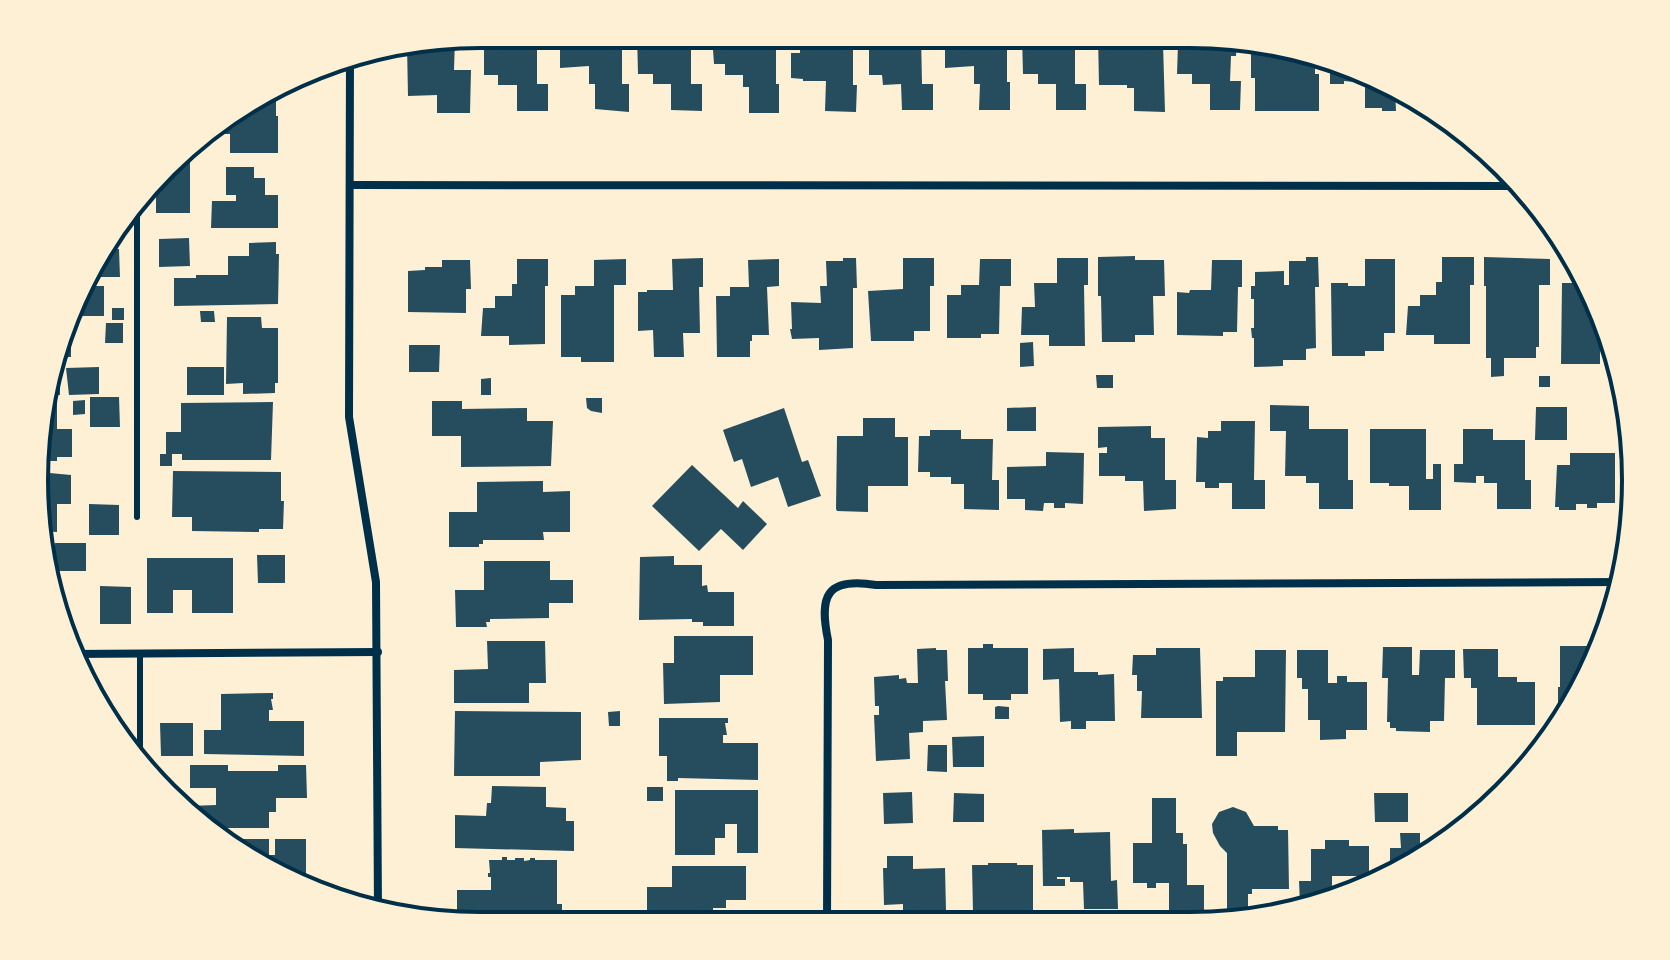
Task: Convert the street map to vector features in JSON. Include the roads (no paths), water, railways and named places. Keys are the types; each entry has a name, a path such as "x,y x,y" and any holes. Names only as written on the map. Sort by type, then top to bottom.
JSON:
{"street":[{"path":"350,68 349,417 376,582 378,900"},
{"path":"350,185 1506,186"},
{"path":"827,912 828,640 824,612 830,591 839,585 1609,582"},
{"path":"85,654 378,652"}],"lane":[{"path":"137,217 137,517"},
{"path":"140,653 140,747"}]}
